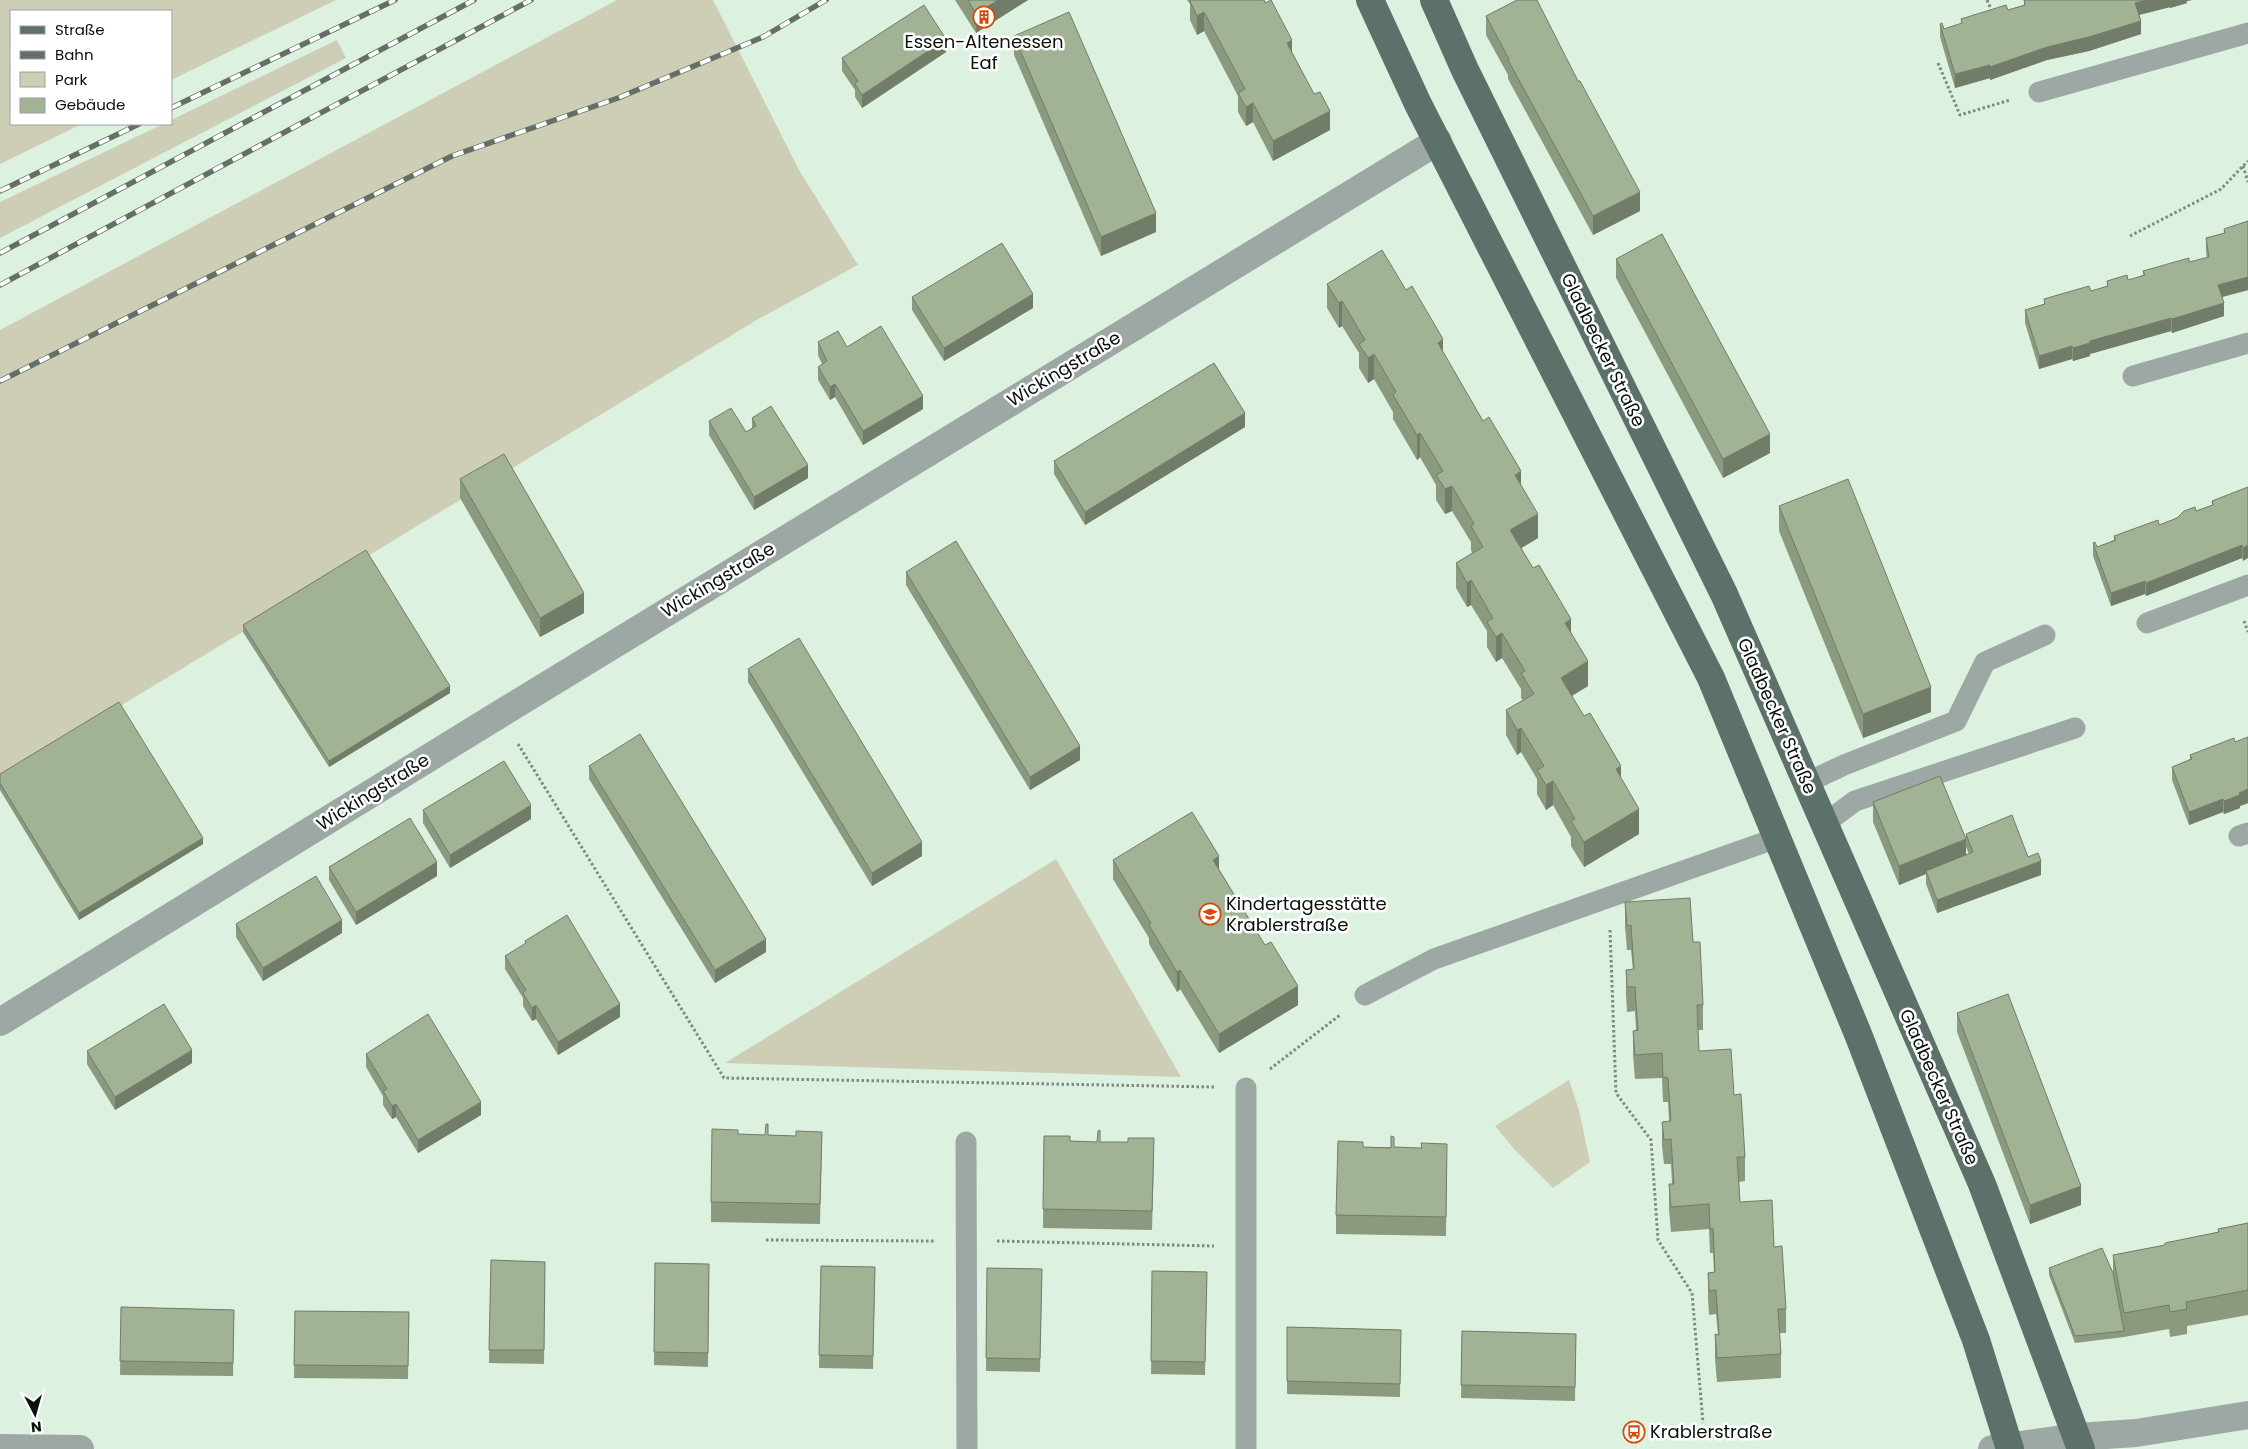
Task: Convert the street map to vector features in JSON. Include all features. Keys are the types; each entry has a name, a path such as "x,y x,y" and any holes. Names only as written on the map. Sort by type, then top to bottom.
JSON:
{"main road":[{"name":"Gladbecker Straße","path":"1434,0 1465,70 1724,594 1982,1184 2079,1443"},
{"path":"1373,1 1418,104 1711,678 1858,1034 1970,1324 2004,1448"}],"street":[{"name":"Wickingstraße","path":"0,1022 1438,141"},
{"path":"2004,1448 2079,1443 2248,1415"},
{"path":"0,1448 80,1449"}],"lane":[{"path":"2039,92 2248,33"},
{"path":"2133,376 2248,343"},
{"path":"2147,622 2248,585"},
{"path":"1806,783 1956,721 1985,662 2045,635"},
{"path":"1824,824 1855,800 2075,728"},
{"path":"1365,995 1434,959 1777,838"},
{"path":"1246,1088 1246,1449"},
{"path":"966,1142 964,1241 967,1449"}],"path":[{"path":"1988,0 1991,9"},
{"path":"1938,62 1960,115 2039,92"},
{"path":"2130,236 2221,189 2248,161"},
{"path":"2243,166 2248,182"},
{"path":"500,714 724,1078 1246,1088 1365,995"},
{"path":"1608,897 1616,1094 1651,1140 1658,1240 1692,1293 1703,1423"},
{"path":"766,1240 964,1241 1247,1247"}],"green space":[{"path":"0,0 336,0 172,80 172,10 10,10 10,125 80,125 0,164"},
{"path":"617,0 713,0 799,170 858,265 760,318 0,779 0,330"},
{"path":"337,40 346,58 0,238 0,202 161,125 172,125 172,120"},
{"path":"1056,859 1181,1077 725,1063"},
{"path":"1569,1080 1579,1110 1590,1162 1553,1188 1515,1150 1495,1126"}],"building":[{"path":"968,0 998,0 976,14"},
{"path":"1191,0 1264,0 1265,3 1271,0 1292,40 1287,43 1314,94 1320,92 1330,111 1273,141 1253,103 1246,107 1238,93 1245,89 1204,12 1197,16"},
{"path":"1517,0 1537,0 1578,81 1580,81 1640,192 1593,216 1486,16"},
{"path":"2024,0 2146,0 2135,3 2141,21 2089,37 2047,47 1990,67 1990,65 1955,74 1940,24 1942,23 1944,29 1962,23 1961,19 2006,5 2008,10 2025,5"},
{"path":"924,5 946,39 862,95 855,84 858,81 842,58"},
{"path":"1069,12 1156,213 1101,237 1014,36"},
{"path":"2248,221 2248,277 2218,285 2224,303 2090,341 2090,343 2073,348 2072,346 2039,356 2025,310 2045,304 2044,299 2089,286 2091,291 2108,286 2107,281 2127,275 2128,280 2145,275 2143,271 2189,258 2189,262 2209,257 2206,238 2225,233 2224,229"},
{"path":"1662,234 1770,434 1723,459 1616,259"},
{"path":"1002,243 1033,294 944,348 912,297"},
{"path":"1382,250 1406,290 1412,286 1443,339 1438,343 1483,421 1489,417 1521,471 1515,475 1538,514 1510,530 1533,568 1539,565 1571,619 1565,623 1588,661 1561,678 1584,716 1590,713 1621,766 1616,769 1639,809 1584,842 1571,821 1575,819 1553,781 1546,785 1537,770 1544,766 1521,728 1517,730 1506,710 1534,694 1521,673 1525,671 1502,633 1496,637 1487,622 1493,618 1471,580 1467,583 1456,563 1483,547 1471,526 1474,524 1452,486 1445,489 1436,475 1443,471 1420,433 1417,435 1393,395 1396,392 1374,354 1368,358 1359,344 1365,340 1342,301 1339,303 1327,284"},
{"path":"881,326 923,396 863,431 835,384 830,387 818,367 827,361 818,342 838,331 847,347"},
{"path":"1214,363 1245,413 1085,512 1054,461"},
{"path":"771,406 808,465 754,497 709,421 731,408 746,432 756,426 752,418"},
{"path":"504,454 584,593 540,618 460,479"},
{"path":"1848,479 1931,687 1863,714 1779,506"},
{"path":"2248,487 2248,545 2243,548 2242,545 2146,583 2145,581 2111,593 2093,543 2095,542 2097,547 2116,540 2114,536 2158,520 2159,525 2177,518 2184,511 2195,507 2196,511 2213,505 2212,501"},
{"path":"956,541 1080,746 1030,777 906,572"},
{"path":"366,550 450,686 329,761 243,625"},
{"path":"799,638 922,842 872,873 748,669"},
{"path":"119,702 203,838 79,913 0,783 0,774"},
{"path":"640,734 766,939 715,970 589,766"},
{"path":"2248,737 2248,789 2239,793 2240,795 2224,801 2223,799 2189,812 2172,767 2192,759 2190,755 2234,738 2235,742"},
{"path":"504,761 531,805 450,855 423,810"},
{"path":"1940,776 1966,839 1899,866 1873,802"},
{"path":"1192,812 1219,856 1213,860 1265,945 1271,942 1298,986 1219,1034 1180,970 1177,972 1149,925 1151,923 1113,860"},
{"path":"2012,815 2028,857 2038,853 2041,861 1937,900 1926,871 1973,852 1966,834"},
{"path":"410,818 437,862 356,912 329,867"},
{"path":"316,876 342,920 263,968 236,924"},
{"path":"1690,898 1693,942 1700,942 1703,1005 1697,1005 1699,1051 1731,1049 1734,1095 1741,1094 1745,1157 1737,1157 1740,1202 1772,1200 1774,1247 1782,1246 1786,1309 1778,1309 1781,1354 1717,1358 1715,1334 1719,1335 1716,1290 1709,1291 1708,1273 1715,1272 1713,1228 1710,1229 1709,1204 1671,1207 1669,1184 1674,1184 1671,1139 1664,1140 1662,1122 1671,1121 1668,1078 1663,1077 1662,1053 1635,1055 1633,1031 1638,1030 1635,987 1627,987 1626,970 1634,969 1631,925 1627,926 1625,902"},
{"path":"567,915 620,1004 558,1042 536,1005 532,1008 523,993 526,990 505,956"},
{"path":"2008,994 2081,1186 2030,1205 1957,1013"},
{"path":"164,1004 192,1050 115,1097 87,1051"},
{"path":"428,1014 481,1102 418,1140 396,1104 392,1106 383,1091 387,1089 366,1054"},
{"path":"766,1124 768,1124 768,1135 796,1136 796,1131 822,1132 820,1204 711,1202 712,1129 738,1130 738,1134 765,1135"},
{"path":"1100,1130 1100,1142 1128,1142 1128,1138 1154,1138 1152,1211 1043,1209 1044,1136 1070,1136 1070,1141 1097,1142 1098,1131"},
{"path":"1391,1136 1394,1137 1394,1147 1422,1148 1421,1143 1447,1144 1446,1217 1336,1215 1338,1141 1363,1142 1363,1147 1391,1148"},
{"path":"2248,1223 2248,1290 2186,1302 2187,1309 2170,1312 2169,1305 2124,1313 2113,1255 2165,1245 2165,1243 2219,1232 2218,1229"},
{"path":"2102,1248 2113,1273 2124,1331 2075,1336 2049,1268"},
{"path":"491,1260 545,1262 544,1350 489,1350"},
{"path":"655,1263 709,1264 708,1353 654,1352"},
{"path":"821,1266 875,1267 873,1356 819,1355"},
{"path":"987,1268 1042,1269 1040,1359 986,1358"},
{"path":"1152,1271 1207,1272 1205,1362 1151,1361"},
{"path":"121,1307 234,1310 233,1363 120,1361"},
{"path":"295,1311 409,1312 408,1366 294,1365"},
{"path":"1287,1327 1401,1330 1400,1384 1287,1381"},
{"path":"1462,1331 1576,1334 1575,1387 1461,1385"}],"railway":[{"path":"172,108 395,0"},
{"path":"0,253 474,0"},
{"path":"0,285 531,0"},
{"path":"0,381 452,156 618,98 763,37 826,0"},
{"path":"0,191 137,125"}],"place":[{"name":"Essen-Altenessen Eaf","path":"984,17"},
{"name":"Kindertagesstätte Krablerstraße","path":"1210,914"},
{"name":"Krablerstraße","path":"1634,1432"}]}
